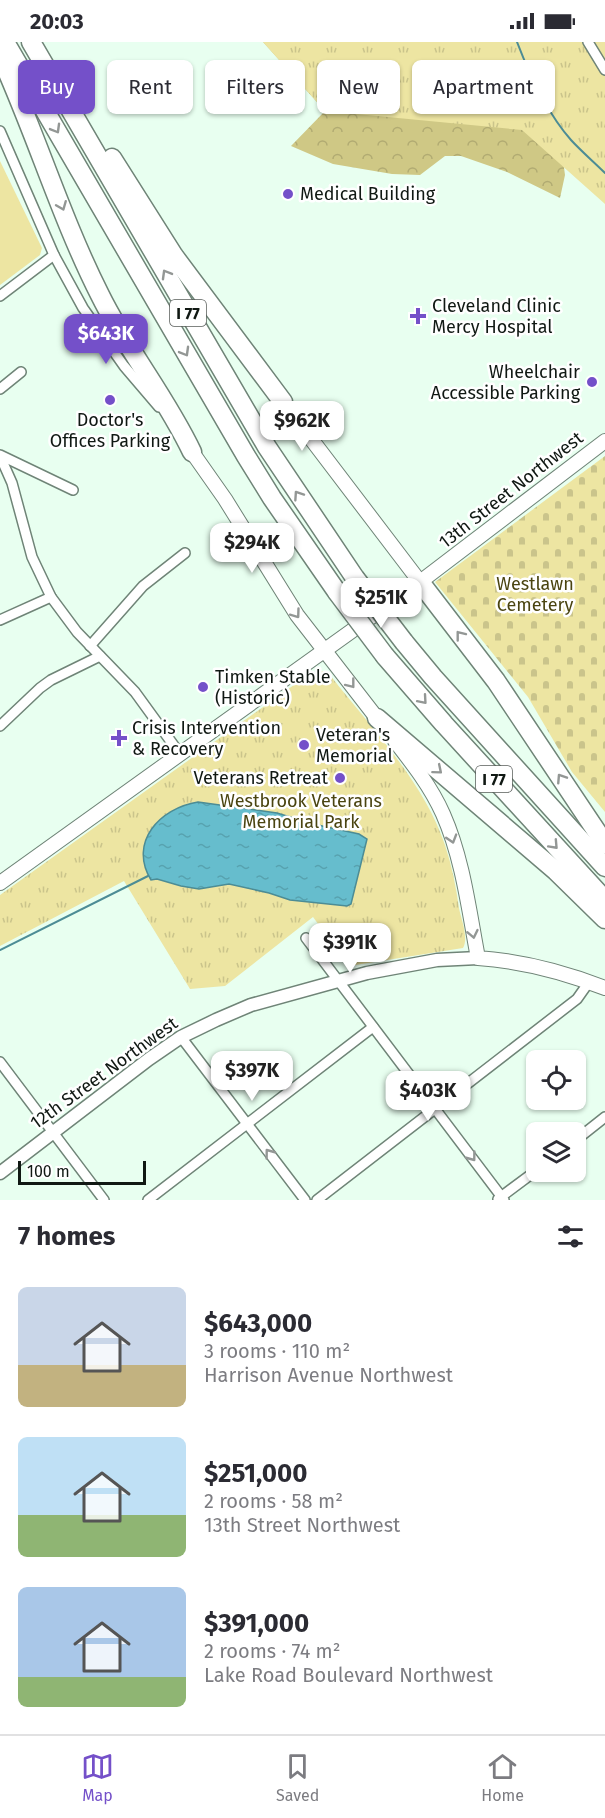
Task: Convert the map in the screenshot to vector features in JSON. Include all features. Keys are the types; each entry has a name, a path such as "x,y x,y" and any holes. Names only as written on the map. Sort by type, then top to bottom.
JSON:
{"highway":[{"name":"I 77","path":"5,42 246,456 337,592 385,656 451,732 605,900"},
{"name":"I 77","path":"33,42 267,447 355,578 433,677 605,867"},
{"path":"33,42 69,88 174,256 283,402"},
{"path":"0,55 99,295 142,370 181,428 192,452"},
{"path":"420,582 496,681 605,844"},
{"path":"377,718 556,871 605,919"}],"main road":[{"path":"283,402 420,582"},
{"name":"13th Street Northwest","path":"0,883 420,582 605,441"},
{"path":"192,452 225,499 281,592 418,770 444,816 458,861 478,958 519,962 570,975 605,988"}],"street":[{"path":"588,42 605,70"},
{"path":"0,131 54,255 84,308 112,350 192,452"},
{"path":"0,296 54,255"},
{"path":"0,389 21,372"},
{"path":"0,456 73,490"},
{"path":"0,456 12,483 29,550 51,597 64,617 135,692 180,754"},
{"path":"90,646 144,586 185,553"},
{"path":"0,620 51,597"},
{"path":"0,726 51,680 100,656"},
{"path":"306,938 501,1199 526,1179"},
{"name":"12th Street Northwest","path":"0,1173 149,1059 181,1038 252,1005 396,967 437,960 478,958"},
{"path":"317,1200 577,999 589,982"},
{"path":"148,1200 373,1027"},
{"path":"181,1038 305,1200"},
{"path":"0,1062 104,1200"},
{"path":"586,1132 605,1117"}],"green space":[{"path":"263,42 336,60 317,60 317,102 305,89 305,60 279,60"},
{"path":"263,42 605,42 605,204 522,130 356,114 400,114 400,60 317,60 317,102 305,89 305,60 279,60"},
{"path":"400,76 412,78 412,114 498,114 562,153 565,175 560,198 507,172 461,156 445,156 420,175 392,174 333,164 291,146 322,114 400,114"},
{"path":"0,161 42,248 40,255 0,285"},
{"name":"Westlawn Cemetery","path":"605,456 605,812 572,772 528,697 435,582"},
{"name":"Westbrook Veterans Memorial Park","path":"323,671 330,675 395,756 424,798 445,845 454,876 465,934 463,948 349,966 313,917 225,986 190,989 124,881 0,946 0,895 312,672 314,675"}],"water":[{"path":"198,802 277,813 359,834 367,839 351,904 347,906 290,900 229,884 199,889 157,879 151,880 143,853 152,829 171,811"}],"waterway":[{"path":"517,42 533,81 554,118 571,140 605,173"},
{"path":"0,950 148,876"}],"place":[{"name":"Medical Building","path":"288,194"},
{"name":"Cleveland Clinic Mercy Hospital","path":"418,316"},
{"name":"Wheelchair Accessible Parking","path":"592,382"},
{"name":"Doctor's Offices Parking","path":"110,400"},
{"name":"Timken Stable (Historic)","path":"203,687"},
{"name":"Crisis Intervention & Recovery","path":"119,738"},
{"name":"Veteran's Memorial","path":"304,745"},
{"name":"Veterans Retreat","path":"340,778"}]}
